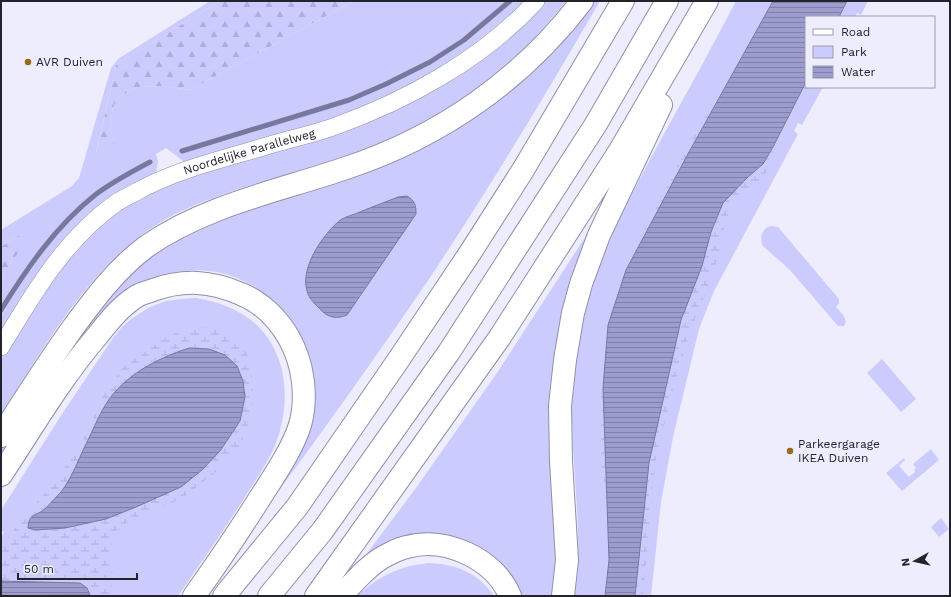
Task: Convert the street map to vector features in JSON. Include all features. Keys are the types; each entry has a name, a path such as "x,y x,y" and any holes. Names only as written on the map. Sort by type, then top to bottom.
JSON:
{"highway":[{"path":"1,436 57,350 91,303 111,279 147,247 168,233 200,217 253,197 348,168 397,149 440,127 484,98 524,66 551,38 582,1"},
{"path":"224,596 297,507 402,356 523,170 623,1"},
{"path":"269,596 323,530 449,352 596,124 667,1"},
{"path":"316,596 500,337 619,152 707,1"},
{"path":"563,596 567,560 561,460 560,406 565,360 573,313 580,284 599,235 711,1"},
{"path":"1,475 77,359 120,309 138,296 161,287 176,284 206,283 221,286 243,294 256,302 270,312 285,332 295,349 302,373 304,400 300,425 294,440 277,472 194,596"},
{"path":"341,596 368,568 385,556 407,546 428,544 447,546 467,553 482,562 496,575 510,596"}],"street":[{"name":"Noordelijke Parallelweg","path":"1,347 38,287 67,248 93,221 116,202 171,175 331,127 369,113 401,98 436,80 498,37 536,1"}],"green space":[{"path":"210,1 220,1 116,65 96,153 115,143 110,128 113,107 119,97 138,87 163,86 190,90 354,1 531,1 468,54 375,107 191,163 183,161 166,148 156,154 158,161 156,174 125,193 1,339 1,279 12,261 20,235 1,247 1,230 72,186 79,178 111,68 118,59"},
{"path":"220,1 354,1 190,90 163,86 138,87 119,97 113,107 110,128 115,143 96,154 116,65"},
{"path":"541,1 566,1 548,23 506,65 483,84 434,117 408,131 371,147 207,200 156,225 131,243 88,286 51,336 1,414 1,353 85,233 152,188 384,110"},
{"path":"591,1 600,1 472,213 388,338 269,504 266,502 309,361 297,328 275,302 257,288 237,278 218,272 191,270 160,276 139,284 120,296 103,311 88,328 1,459 1,447 76,334 130,270 194,227 385,162"},
{"path":"736,1 773,1 690,152 773,147 805,84 805,88 822,88 802,125 798,123 794,131 798,134 714,291 699,329 673,437 661,502 651,596 575,596 578,570 578,544 572,410 573,384 580,336 597,272 624,209"},
{"path":"847,1 868,1 861,15 857,13 856,16 840,16"},
{"path":"706,115 712,119 774,141 772,159 766,174 755,189 739,200 731,208 725,224 718,256 706,293 690,331 670,400 655,466 643,596 619,596 614,507 609,557 607,500 601,467 598,426 608,325 626,270 686,148"},
{"path":"606,205 577,276 556,596 519,596 459,544 356,568 416,488 499,370"},
{"path":"771,226 778,227 839,299 839,303 836,307 845,318 846,321 844,326 838,326 790,270 763,246 761,237 763,231"},
{"path":"33,234 12,261 1,279 1,247 20,235"},
{"path":"196,298 229,307 249,318 257,325 271,343 277,355 284,379 285,392 283,418 276,443 265,465 235,512 178,596 1,596 1,537 4,532 1,530 1,510 62,414 113,338 131,319 150,307 166,301"},
{"path":"199,327 209,328 234,338 245,350 249,359 253,387 252,406 245,434 238,448 230,459 185,496 140,516 124,525 117,531 114,535 111,547 113,581 109,596 1,596 1,546 48,490 80,447 104,394 123,367 162,340 183,329"},
{"path":"882,359 916,399 901,412 867,373"},
{"path":"931,449 939,460 902,491 886,473 904,458 905,460 899,466 909,477 915,472 914,470 916,468 913,464"},
{"path":"941,518 949,529 939,537 931,527"},
{"path":"428,563 447,565 473,575 488,588 494,596 358,596 373,583 390,573 418,564"}],"water":[{"path":"773,1 847,1 840,16 805,16 805,84 763,164 723,203 711,232 702,266 681,320 649,463 635,596 605,596 609,560 603,388 608,325 626,270 689,152"},
{"path":"407,196 412,200 416,208 416,214 347,315 333,317 327,315 309,297 306,282 307,272 314,253 325,235 338,222 346,217 398,197"},
{"path":"189,348 209,349 225,355 237,366 243,381 245,397 240,421 220,451 202,470 181,487 136,507 106,519 65,528 36,530 28,528 31,517 46,508 65,487 101,412 114,393 139,371 158,360"},
{"path":"1,581 80,583 87,588 90,595 1,596"}],"waterway":[{"path":"182,151 349,100 386,84 430,62 464,40 510,1"},
{"path":"1,310 43,248 81,207 101,190 150,162"}],"place":[{"name":"AVR Duiven","path":"28,62"},
{"name":"Parkeergarage IKEA Duiven","path":"790,451"}]}
